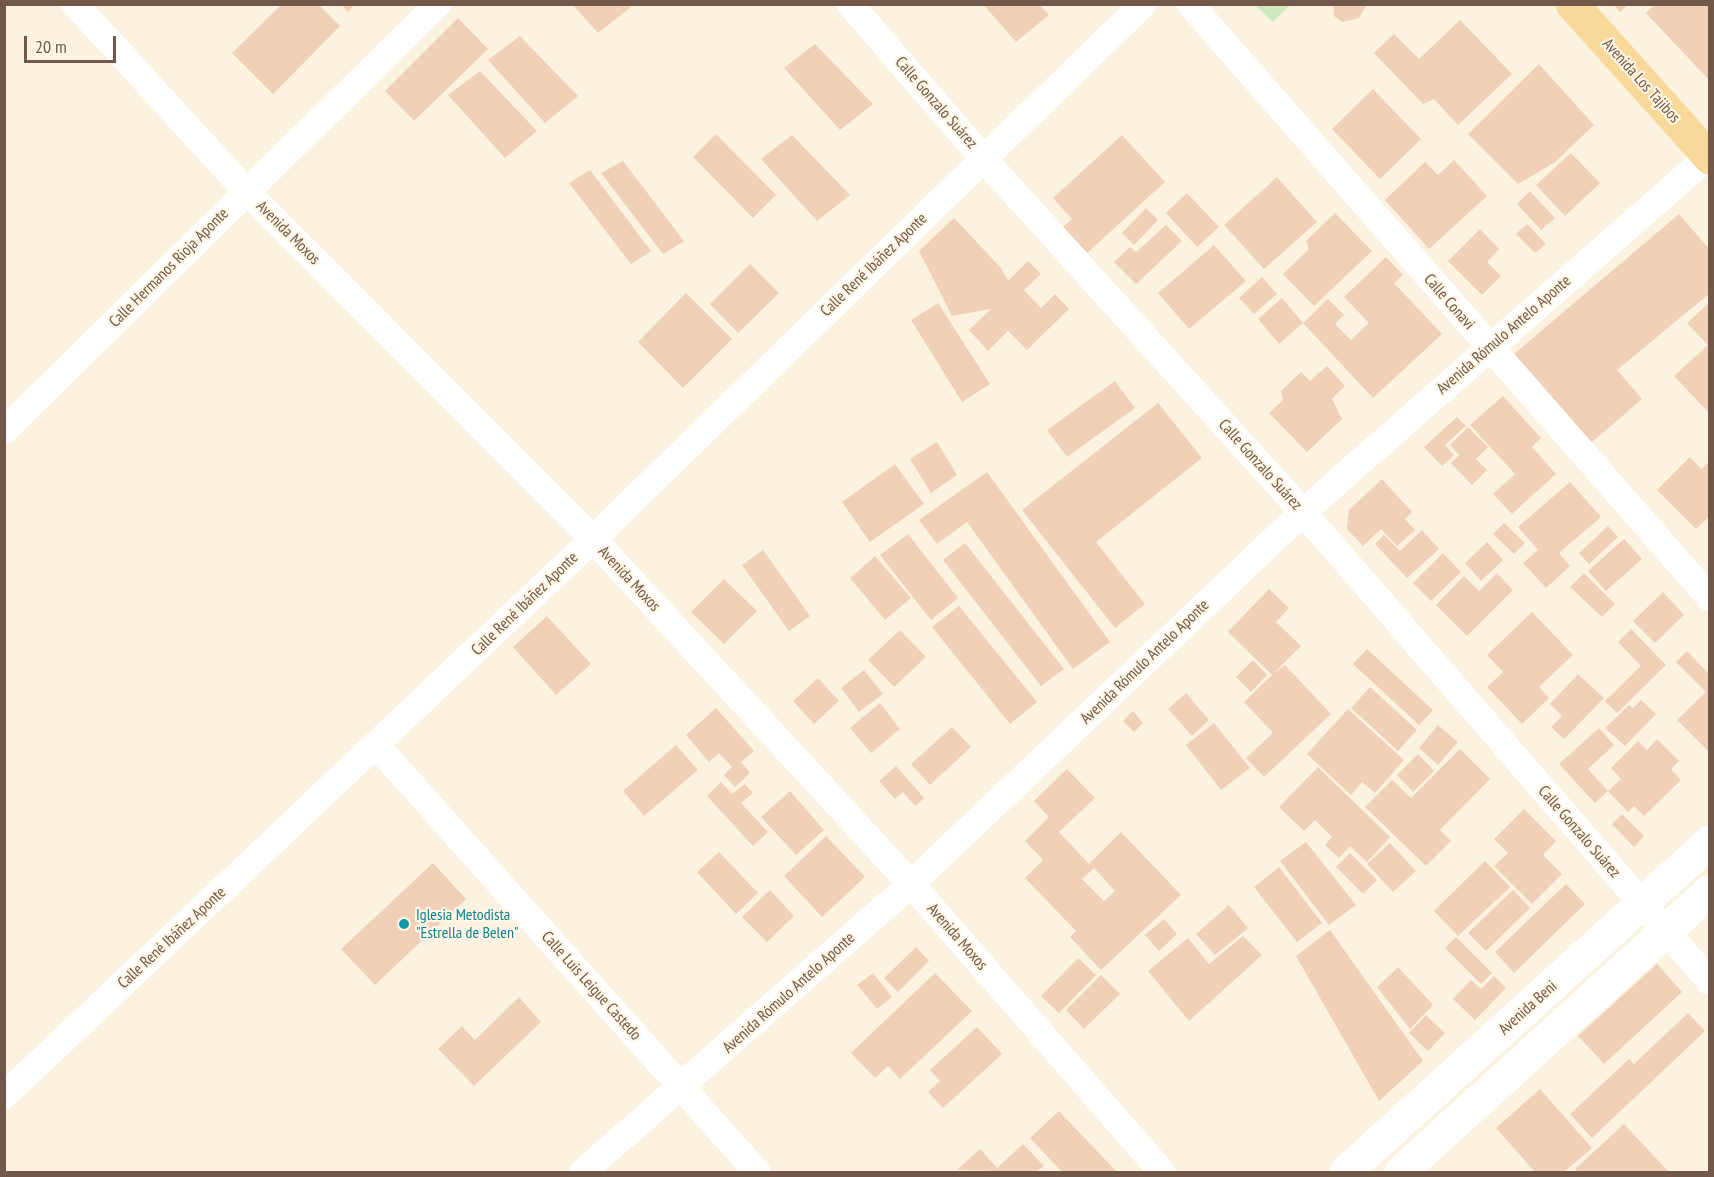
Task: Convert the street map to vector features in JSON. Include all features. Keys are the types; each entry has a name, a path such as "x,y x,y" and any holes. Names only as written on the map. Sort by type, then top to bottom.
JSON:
{"main road":[{"name":"Avenida Los Tajibos","path":"1572,4 1709,156"},
{"name":"Avenida Beni","path":"1346,1173 1710,842"},
{"path":"1401,1173 1710,891"}],"street":[{"name":"Avenida Moxos","path":"75,4 246,191 593,539 911,884 1162,1173"},
{"name":"Calle Hermanos Rioja Aponte","path":"4,431 438,4"},
{"name":"Calle Gonzalo Suárez","path":"850,4 983,158 1303,512 1710,982"},
{"name":"Calle René Ibáñez Aponte","path":"4,1096 377,746 593,539 1143,4"},
{"name":"Calle Conavi","path":"1190,4 1710,598"},
{"name":"Avenida Rómulo Antelo Aponte","path":"583,1173 911,884 1303,512 1709,156"},
{"name":"Calle Luis Leigue Castedo","path":"377,746 757,1173"}],"green space":[{"path":"1255,5 1290,5 1273,22"}],"building":[{"path":"282,4 318,4 340,26 273,94 232,53"},
{"path":"341,4 355,4 348,12"},
{"path":"572,4 629,4 631,7 598,33"},
{"path":"983,4 1039,4 1049,15 1016,42"},
{"path":"1333,4 1366,4 1366,6 1359,18 1342,22 1334,16"},
{"path":"1613,4 1629,4 1620,12"},
{"path":"1655,4 1710,4 1710,81 1646,13"},
{"path":"458,18 488,49 414,121 385,91"},
{"path":"1460,20 1512,74 1458,125 1434,99 1423,104 1374,53 1394,34 1419,59"},
{"path":"520,36 578,96 545,123 488,60"},
{"path":"815,44 873,104 840,130 784,68"},
{"path":"1539,64 1594,125 1555,162 1518,184 1468,134"},
{"path":"480,71 537,131 505,158 448,95"},
{"path":"1373,89 1421,139 1380,179 1332,129"},
{"path":"716,134 776,195 753,218 693,157"},
{"path":"792,135 850,195 817,221 761,159"},
{"path":"1122,135 1165,182 1087,253 1063,227 1072,219 1053,198"},
{"path":"1571,153 1600,183 1565,216 1536,185"},
{"path":"1454,160 1487,196 1429,249 1385,200 1425,162 1438,175"},
{"path":"623,161 684,241 663,254 601,173"},
{"path":"590,170 651,251 631,264 569,183"},
{"path":"1277,177 1317,222 1264,269 1224,225"},
{"path":"1530,191 1555,218 1541,230 1517,204"},
{"path":"1187,193 1219,227 1197,247 1166,213"},
{"path":"1146,208 1158,220 1134,245 1122,233"},
{"path":"1335,213 1372,251 1314,306 1283,274 1309,249 1306,241"},
{"path":"1679,214 1710,250 1710,293 1617,370 1642,399 1590,444 1514,354"},
{"path":"954,218 1001,268 1008,281 1028,261 1041,274 1024,290 1041,308 1055,294 1069,309 1027,350 1008,331 988,351 969,330 991,309 952,316 919,251"},
{"path":"1527,224 1546,244 1535,253 1516,234"},
{"path":"1166,225 1182,241 1136,284 1114,262 1130,247 1136,252"},
{"path":"1480,229 1499,249 1487,262 1501,276 1482,295 1448,261"},
{"path":"1214,245 1246,281 1189,329 1158,293"},
{"path":"1386,257 1403,275 1394,283 1442,334 1373,398 1303,323 1328,299 1344,315 1335,324 1351,340 1369,323 1344,297"},
{"path":"750,264 779,293 738,333 710,304"},
{"path":"1262,277 1277,294 1254,314 1239,298"},
{"path":"686,293 732,339 683,388 638,342"},
{"path":"1282,298 1303,323 1279,344 1258,319"},
{"path":"1710,302 1710,414 1674,376 1708,345 1687,323"},
{"path":"938,303 990,384 962,402 911,320"},
{"path":"1327,366 1345,386 1332,399 1342,419 1307,452 1269,413 1283,400 1281,391 1301,372 1310,381"},
{"path":"1115,381 1135,408 1067,457 1047,430"},
{"path":"1503,396 1541,438 1532,447 1556,474 1512,514 1493,494 1515,474 1470,425"},
{"path":"1158,403 1202,458 1096,542 1145,604 1115,628 1022,510"},
{"path":"1457,417 1466,426 1445,445 1454,455 1442,466 1424,447"},
{"path":"1468,427 1488,447 1476,459 1487,470 1472,485 1451,463 1459,455 1450,445"},
{"path":"937,442 957,475 931,493 910,459"},
{"path":"1690,457 1701,469 1710,461 1710,516 1696,529 1657,490"},
{"path":"895,464 924,504 870,542 842,502"},
{"path":"987,472 1110,642 1073,669 967,522 937,544 919,520"},
{"path":"1382,479 1412,512 1405,519 1415,530 1397,546 1381,529 1363,546 1347,529 1349,510"},
{"path":"1570,482 1601,517 1559,553 1570,566 1546,588 1523,563 1538,550 1518,527"},
{"path":"1504,523 1525,543 1514,554 1493,534"},
{"path":"1608,526 1618,537 1589,564 1579,553"},
{"path":"1422,530 1439,549 1407,578 1375,544 1384,535 1400,551"},
{"path":"908,534 958,598 931,620 880,555"},
{"path":"1624,539 1642,559 1606,591 1588,571"},
{"path":"1487,542 1503,560 1481,581 1465,563"},
{"path":"965,543 1064,669 1041,686 943,560"},
{"path":"763,550 810,616 789,631 742,565"},
{"path":"1443,553 1461,572 1431,601 1413,583"},
{"path":"875,556 911,598 885,620 850,578"},
{"path":"1497,573 1513,590 1467,636 1436,605 1464,576 1479,591"},
{"path":"1584,573 1615,604 1602,617 1570,587"},
{"path":"724,579 757,611 724,644 691,612"},
{"path":"1269,589 1289,608 1276,622 1301,646 1274,673 1285,665 1331,714 1264,777 1246,758 1273,733 1244,702 1272,675 1228,632"},
{"path":"1663,592 1684,615 1655,643 1633,621"},
{"path":"959,606 1037,702 1010,724 932,627"},
{"path":"1532,612 1573,655 1539,687 1549,698 1522,724 1487,687 1503,672 1487,655"},
{"path":"547,616 591,664 556,695 513,647"},
{"path":"1631,629 1666,665 1617,713 1605,701 1641,666 1618,642"},
{"path":"900,630 926,657 894,687 868,660"},
{"path":"1367,649 1433,710 1419,725 1353,664"},
{"path":"1687,651 1710,675 1710,753 1677,720 1706,692 1676,662"},
{"path":"1253,660 1267,675 1251,692 1236,677"},
{"path":"864,670 883,694 859,712 841,688"},
{"path":"1578,674 1604,698 1564,739 1551,727 1562,716 1550,704"},
{"path":"818,678 839,701 814,724 793,701"},
{"path":"1370,687 1417,730 1398,751 1351,708"},
{"path":"1186,693 1209,720 1192,736 1168,709"},
{"path":"1641,700 1656,714 1625,746 1605,728 1629,705 1633,708"},
{"path":"880,703 900,729 871,753 850,728"},
{"path":"716,708 754,751 741,762 750,773 735,787 724,775 732,767 719,753 709,762 686,735"},
{"path":"1348,709 1404,760 1375,793 1362,782 1351,795 1307,754"},
{"path":"1133,711 1143,723 1134,732 1123,721"},
{"path":"1214,723 1250,768 1221,790 1186,745"},
{"path":"1438,725 1458,742 1438,765 1419,748"},
{"path":"952,727 971,747 930,785 911,764"},
{"path":"1599,728 1614,745 1588,769 1608,791 1595,803 1559,764"},
{"path":"1657,739 1679,761 1671,769 1681,780 1644,816 1634,806 1628,812 1608,791 1621,779 1611,768 1638,741 1647,750"},
{"path":"676,745 698,770 644,816 623,791"},
{"path":"1460,749 1490,779 1440,830 1451,841 1426,866 1365,807 1392,780 1411,798"},
{"path":"1418,754 1434,771 1413,792 1397,775"},
{"path":"896,766 924,798 915,806 903,792 895,799 879,781"},
{"path":"1318,767 1390,837 1367,862 1350,846 1339,858 1325,845 1332,837 1315,820 1304,831 1279,807"},
{"path":"1067,769 1095,798 1059,832 1089,864 1121,832 1181,895 1101,970 1070,937 1076,931 1025,878 1043,860 1025,841 1049,817 1034,801","holes":["1094,868 1115,891 1104,901 1082,879"]},
{"path":"721,782 732,794 745,784 753,793 741,803 768,832 753,846 707,796"},
{"path":"790,791 824,830 796,855 761,817"},
{"path":"1524,809 1556,841 1543,855 1562,874 1532,904 1494,866 1508,853 1494,839"},
{"path":"1622,814 1644,836 1634,847 1612,824"},
{"path":"826,836 865,877 822,917 784,876"},
{"path":"1306,842 1356,905 1329,925 1280,861"},
{"path":"1390,843 1416,871 1393,892 1367,864"},
{"path":"719,852 758,893 736,914 697,872"},
{"path":"1350,853 1377,880 1363,894 1336,867"},
{"path":"1485,861 1510,887 1458,936 1434,911"},
{"name":"Iglesia Metodista \"Estrella de Belen\"","path":"433,863 466,899 375,985 341,949"},
{"path":"1279,867 1322,923 1297,942 1254,887"},
{"path":"1566,884 1585,904 1514,973 1495,952"},
{"path":"770,890 794,916 767,942 742,917"},
{"path":"1513,890 1530,908 1486,951 1468,933"},
{"path":"1229,905 1248,928 1215,955 1196,934"},
{"path":"1164,919 1177,934 1159,951 1145,935"},
{"path":"1330,930 1423,1061 1379,1101 1296,956"},
{"path":"1243,936 1262,955 1189,1021 1148,971 1188,938 1209,964"},
{"path":"1456,937 1492,973 1481,984 1445,948"},
{"path":"916,947 929,961 898,992 884,978"},
{"path":"1078,958 1096,975 1059,1013 1041,996"},
{"path":"1657,964 1682,992 1604,1064 1578,1036"},
{"path":"1398,967 1433,1005 1410,1029 1377,987"},
{"path":"873,973 892,997 877,1009 857,985"},
{"path":"935,973 972,1011 900,1079 888,1066 875,1078 851,1053"},
{"path":"1101,975 1120,994 1084,1029 1066,1010"},
{"path":"1494,976 1506,988 1475,1020 1453,999 1471,980 1481,989"},
{"path":"519,997 541,1022 474,1086 438,1049 462,1026 475,1040"},
{"path":"1688,1013 1705,1031 1592,1138 1570,1114 1629,1059 1634,1064"},
{"path":"1426,1015 1445,1033 1428,1051 1409,1033"},
{"path":"977,1027 1002,1054 943,1108 928,1092 940,1081 930,1070"},
{"path":"1540,1089 1592,1148 1564,1172 1535,1172 1496,1128"},
{"path":"1059,1111 1116,1171 1062,1172 1030,1138"},
{"path":"1624,1124 1669,1172 1578,1172 1575,1169"},
{"path":"1023,1144 1044,1166 1036,1172 957,1170 980,1149 997,1168"}],"place":[{"name":"Iglesia Metodista \"Estrella de Belen\"","path":"404,924"}]}
